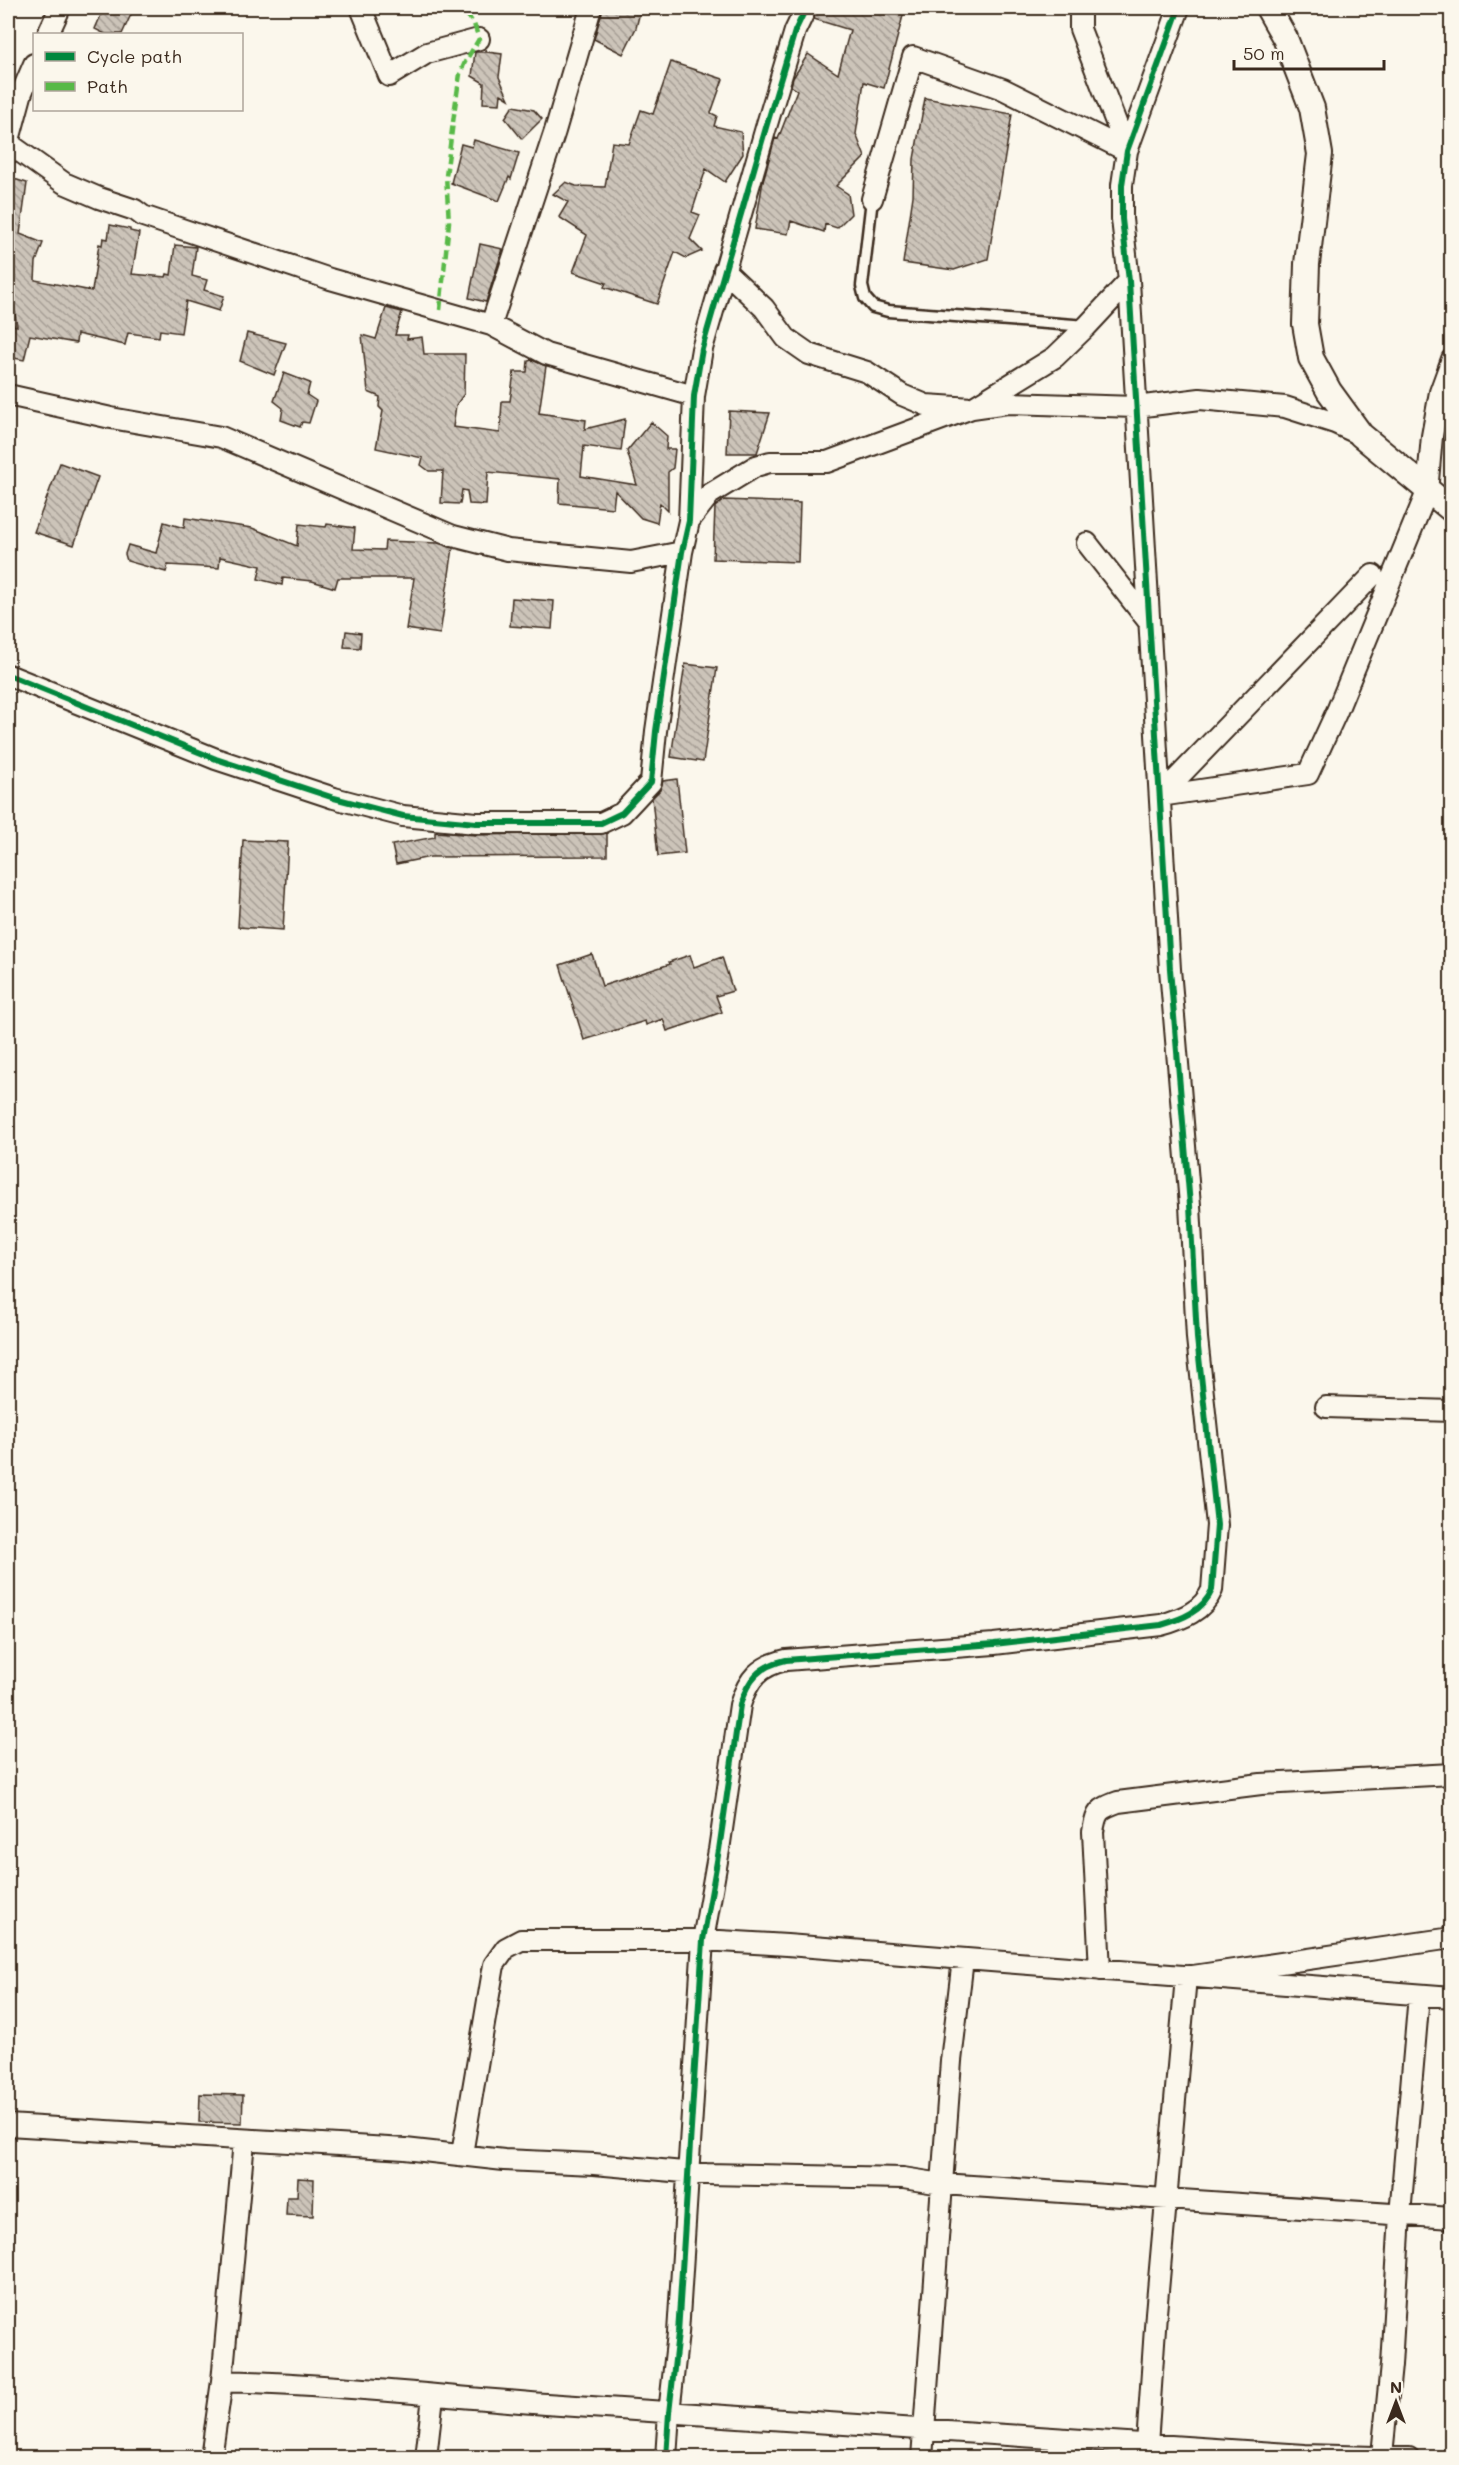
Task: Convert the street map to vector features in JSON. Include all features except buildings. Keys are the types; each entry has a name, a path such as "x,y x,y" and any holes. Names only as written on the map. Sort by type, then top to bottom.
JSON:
{"street":[{"path":"48,33 60,8"},
{"path":"362,8 389,76 427,53 479,39"},
{"path":"491,325 555,131 591,8"},
{"path":"8,675 216,759 334,798 403,816 476,823 601,823 622,813 651,782 656,731 682,552 689,521 694,396 702,349 792,42 807,8"},
{"path":"1080,8 1080,29 1127,151"},
{"path":"666,2457 678,2333 703,1940 721,1839 740,1706 752,1676 764,1667 803,1658 994,1644 1161,1625 1180,1620 1193,1613 1209,1598 1212,1590 1217,1526 1197,1338 1190,1204 1170,969 1129,281 1122,219 1122,185 1127,151 1179,8"},
{"path":"1268,8 1285,38 1312,108 1320,154 1305,324 1311,358 1329,391 1361,435 1427,492 1452,510"},
{"path":"872,200 913,57 1003,89 1127,151"},
{"path":"33,66 22,92 8,144 64,183 135,210 143,216 330,279 491,325 546,354 694,396"},
{"path":"724,270 764,308 786,338 809,354 867,372 902,395 926,405 972,408 1007,403 1136,407 1200,399 1285,407 1335,423 1361,435"},
{"path":"689,521 710,494 756,466 771,462 827,462 972,408 1055,357 1129,281"},
{"path":"1160,796 1308,774 1337,711 1427,492 1432,436 1438,403 1452,359"},
{"path":"8,395 111,418 220,437 453,536 508,550 631,562 682,552"},
{"path":"1086,543 1149,622"},
{"path":"1160,796 1373,575"},
{"path":"1326,1407 1452,1411"},
{"path":"1100,1970 1094,1832 1095,1818 1101,1808 1118,1802 1261,1784 1452,1774"},
{"path":"1186,1977 1452,1938"},
{"path":"462,2154 494,1965 506,1948 521,1940 703,1940 1452,1997"},
{"path":"922,2457 951,2061 963,1959"},
{"path":"1147,2445 1156,2313 1186,1977"},
{"path":"1382,2455 1391,2366 1400,2215 1419,1995"},
{"path":"8,2125 462,2154 504,2160 594,2164 687,2173 903,2178 942,2184 1452,2218"},
{"path":"211,2457 222,2381 244,2141"},
{"path":"222,2381 391,2390 433,2396 1147,2445 1305,2455 1409,2457"},
{"path":"426,2457 433,2396"}],"lane":[{"path":"872,200 862,285 865,298 873,307 920,315 1028,320 1087,326"}],"marked path":[{"path":"440,310 449,222 446,176 455,107 460,74 479,39 474,24 462,8"}],"cycle path":[{"path":"8,675 216,759 334,798 403,816 476,823 601,823 622,813 651,782 656,731 682,552 689,521 694,396 702,349 795,31 806,8"},
{"path":"666,2458 678,2333 703,1940 719,1850 740,1705 751,1681 762,1670 786,1660 994,1644 1161,1625 1184,1617 1197,1609 1212,1590 1217,1525 1197,1338 1190,1205 1170,969 1129,281 1122,219 1122,185 1127,151 1179,8"}]}
